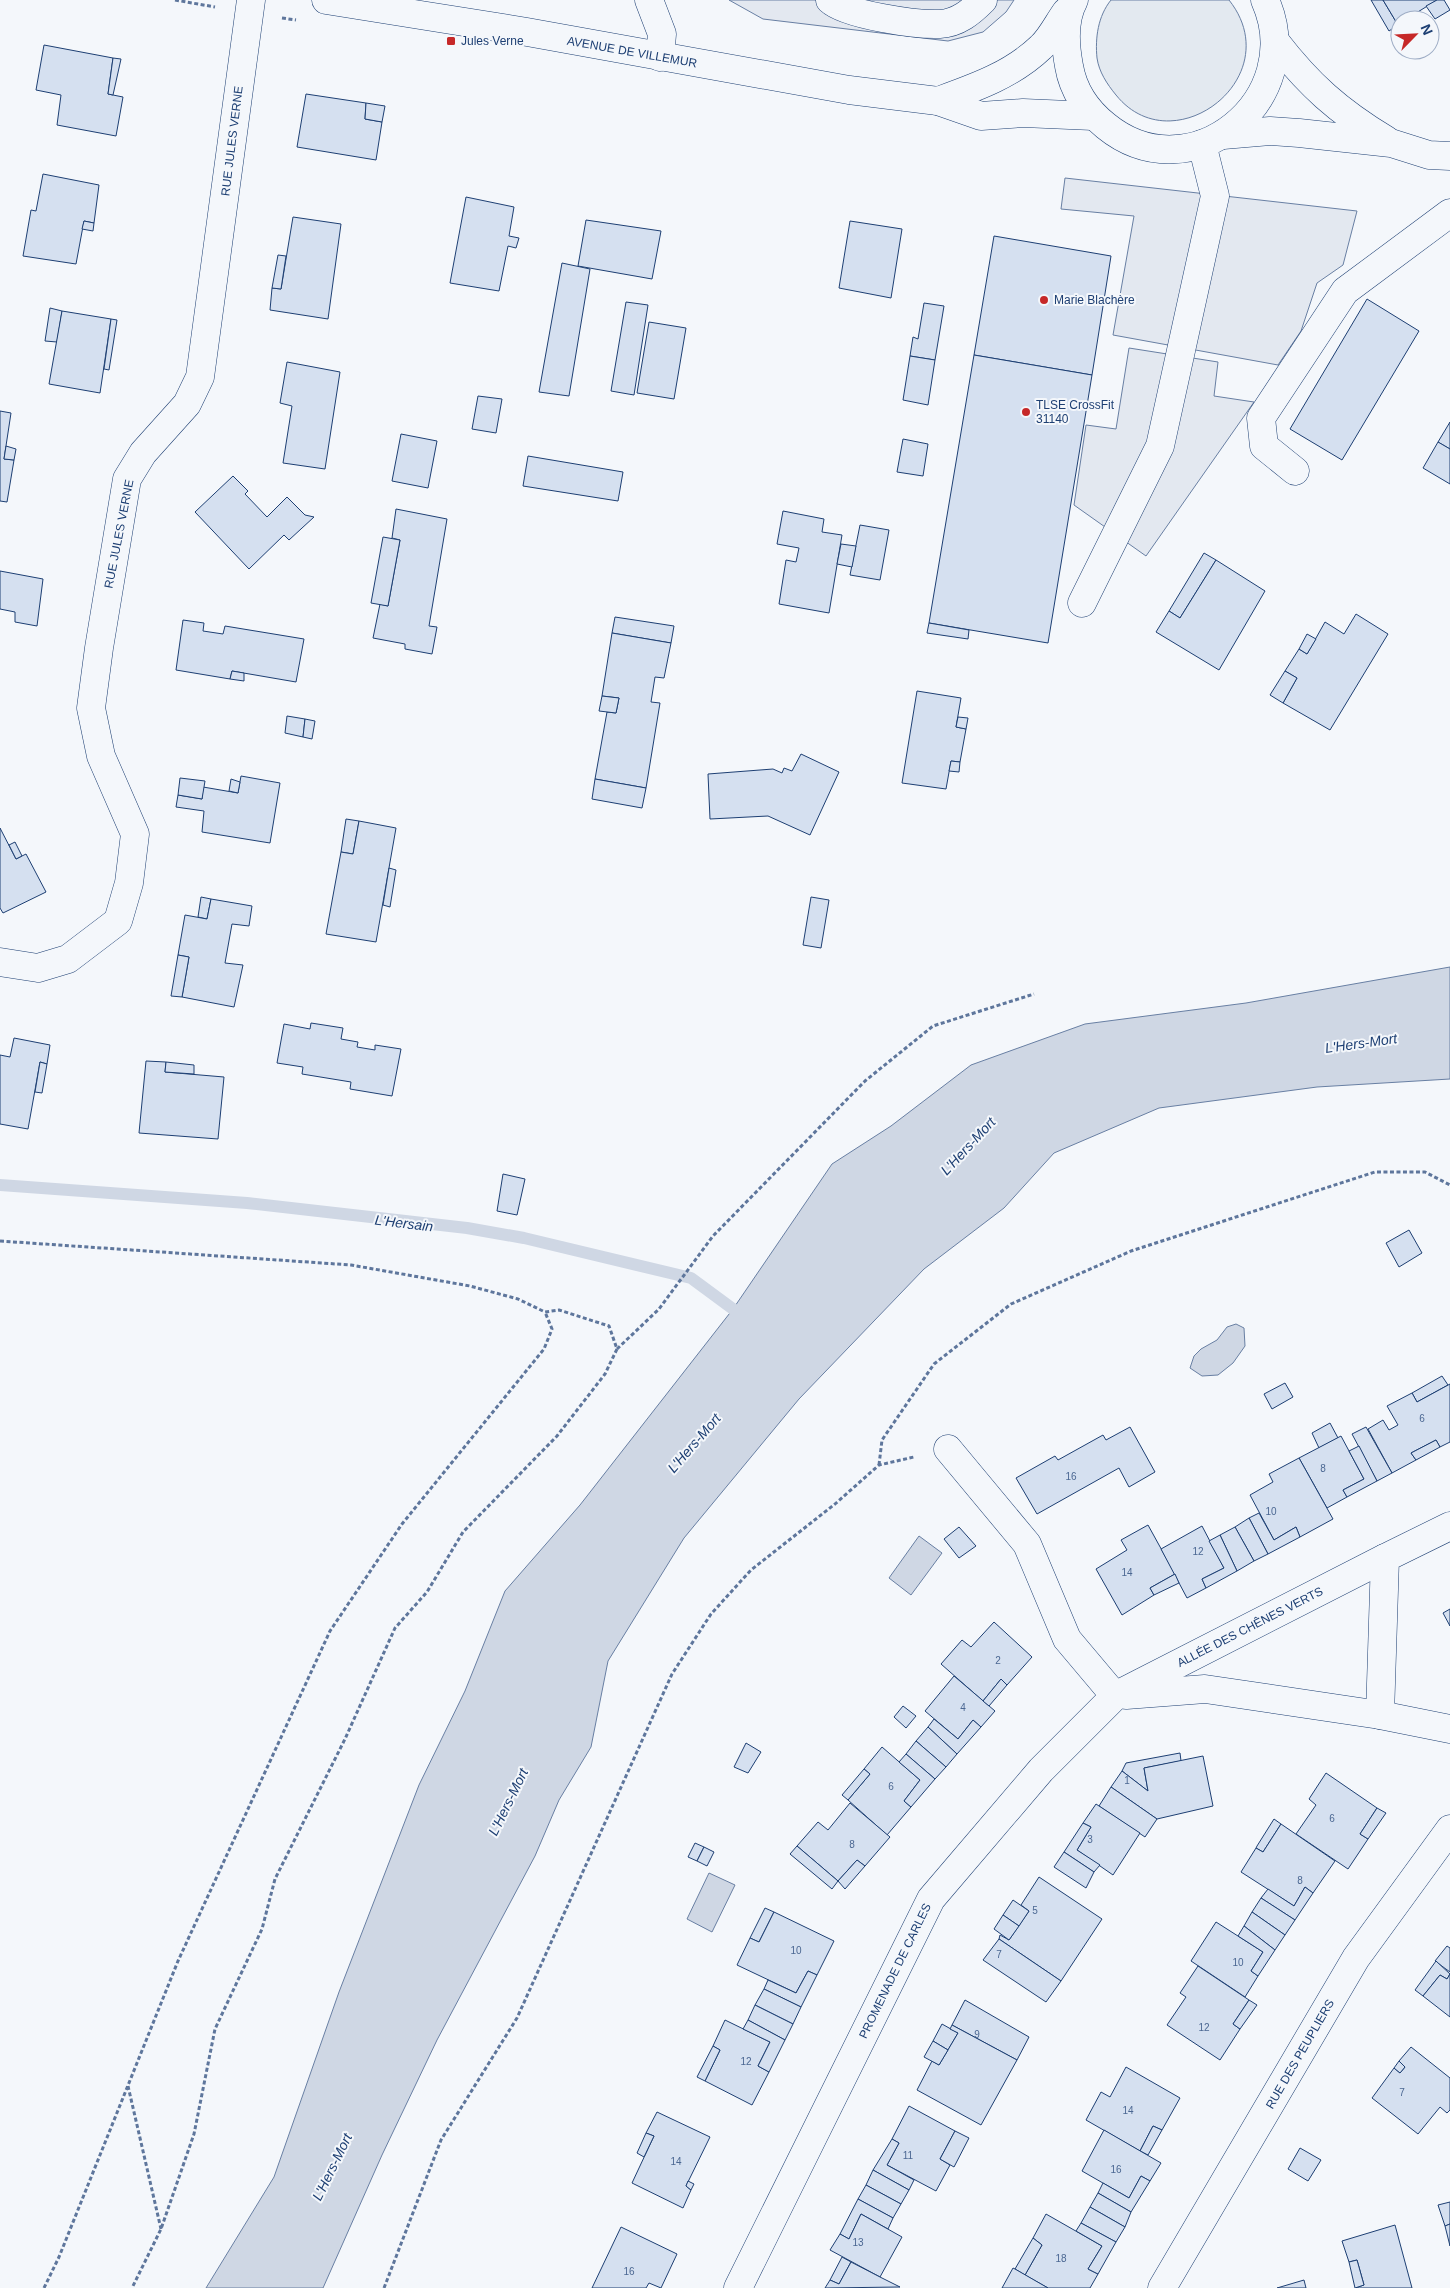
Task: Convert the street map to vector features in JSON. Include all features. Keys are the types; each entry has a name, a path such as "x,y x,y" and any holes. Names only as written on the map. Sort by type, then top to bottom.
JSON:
{"street":[{"name":"RUE JULES VERNE","path":"0,962 38,968 68,959 118,922 130,883 135,834 101,756 91,708 99,648 126,480 143,453 187,404 200,377 251,0"},
{"name":"AVENUE DE VILLEMUR","path":"326,0 527,32 850,90 938,101 982,116 1022,113 1093,116"},
{"path":"649,0 662,34 660,57"},
{"path":"830,0 837,7 866,16 940,24 967,16 983,0"},
{"path":"1213,140 1245,118 1262,95 1272,68 1276,41 1272,14 1265,0"},
{"name":"AVENUE DE VILLEMUR","path":"938,101 972,89 1010,71 1042,46 1073,3"},
{"path":"1073,3 1064,44 1072,82 1093,116 1116,134 1143,146 1173,149 1270,130 1391,143 1429,155 1450,156"},
{"path":"1276,41 1315,88 1350,119 1391,143"},
{"path":"1082,603 1160,446 1215,196 1213,140"},
{"path":"1295,471 1264,446 1261,418 1345,292 1450,213"},
{"path":"948,1448 1027,1544 1067,1639 1115,1696 1205,1690 1380,1715 1450,1729"},
{"name":"ALLÉE DES CHÊNES VERTS","path":"1115,1696 1450,1526"},
{"path":"1380,1715 1385,1558"},
{"name":"PROMENADE DE CARLES","path":"738,2288 931,1899 1041,1770 1115,1696"},
{"name":"RUE DES PEUPLIERS","path":"1162,2288 1356,1958 1450,1829"}],"path":[{"path":"132,2288 161,2229 194,2134 215,2029 262,1930 275,1879 345,1739 395,1628 427,1592 463,1532 563,1429 605,1374 617,1349 659,1309 713,1236 865,1081 933,1026 1034,994"},
{"path":"384,2288 441,2140 517,2018 672,1674 711,1614 751,1570 835,1504 880,1465 882,1440 934,1364 1011,1304 1131,1251 1375,1172 1425,1172 1450,1185"},
{"path":"0,1241 351,1265 470,1286 518,1299 545,1312 559,1310 609,1326 617,1349"},
{"path":"44,2288 59,2257 178,1961 330,1631 402,1524 544,1349 552,1329 545,1312"},
{"path":"128,2085 161,2229"}],"shaded area":[{"path":"729,0 1014,0 1006,12 983,32 948,41 763,19"},
{"path":"1111,0 1229,0 1244,29 1245,57 1235,83 1217,103 1193,116 1166,121 1140,114 1116,95 1104,78 1098,63 1098,28 1103,13"},
{"path":"1065,178 1357,211 1343,265 1317,283 1301,331 1278,365 1113,335 1134,216 1061,209"},
{"path":"1129,348 1218,362 1214,396 1254,402 1146,556 1074,505 1086,425 1116,429"}],"water":[{"name":"L'Hers-Mort","path":"1450,967 1450,1079 1317,1087 1159,1108 1054,1153 1004,1208 924,1269 799,1399 684,1538 608,1661 591,1747 559,1800 535,1856 437,2040 382,2155 323,2288 206,2288 274,2177 339,1992 419,1785 465,1691 505,1591 580,1505 733,1309 832,1164 891,1126 971,1065 1085,1024 1246,1003"},
{"path":"1236,1324 1244,1328 1245,1346 1233,1363 1218,1375 1202,1376 1190,1368 1194,1356 1201,1349 1217,1340 1227,1327"},
{"path":"919,1536 942,1553 911,1595 889,1578"},
{"path":"709,1873 735,1885 712,1932 687,1919"}],"building":[{"path":"1371,0 1383,0 1390,12 1389,31"},
{"path":"1383,0 1437,0 1421,10 1390,10 1390,12"},
{"path":"1437,0 1444,0 1450,10 1440,16 1440,10 1429,10 1426,6"},
{"path":"44,45 113,58 108,94 123,97 116,136 57,125 61,95 36,90"},
{"path":"113,58 121,59 113,95 108,94"},
{"path":"306,94 366,103 365,119 382,122 376,160 297,147"},
{"path":"366,103 385,106 382,122 365,119"},
{"path":"43,174 99,185 94,223 84,221 76,264 23,256 31,210 36,211"},
{"path":"466,197 514,207 509,236 519,238 516,248 508,246 499,291 450,283"},
{"path":"293,217 341,224 328,319 270,310 272,288 281,289"},
{"path":"586,220 661,231 652,279 578,266"},
{"path":"84,221 94,223 93,231 82,229"},
{"path":"850,221 902,229 891,298 839,288"},
{"path":"994,236 1111,256 1092,375 974,355"},
{"path":"278,255 286,256 281,289 272,288"},
{"path":"562,263 590,269 569,396 539,392"},
{"path":"1367,299 1419,331 1342,460 1290,429"},
{"path":"626,302 648,305 634,395 611,391"},
{"path":"924,303 944,306 935,360 910,356 913,337 918,339"},
{"path":"50,308 62,311 57,342 45,341"},
{"path":"62,311 111,319 100,393 49,384"},
{"path":"111,319 117,320 109,370 104,369"},
{"path":"649,322 686,328 674,399 637,393"},
{"path":"974,355 1092,375 1048,643 929,623"},
{"path":"910,356 935,360 928,405 903,400"},
{"path":"287,362 340,372 325,469 283,463 292,406 280,403"},
{"path":"478,396 502,399 496,433 472,429"},
{"path":"0,411 11,413 4,459 14,460 7,502 0,501"},
{"path":"1450,422 1450,449 1438,442"},
{"path":"401,434 437,441 428,488 392,481"},
{"path":"903,439 928,444 923,476 897,472"},
{"path":"1438,442 1450,449 1450,484 1423,468"},
{"path":"6,446 16,449 14,460 4,459"},
{"path":"528,456 623,472 618,501 523,486"},
{"path":"233,476 248,491 245,494 267,517 287,497 305,515 314,517 289,540 284,535 249,569 195,512"},
{"path":"396,509 447,519 429,626 437,627 432,654 405,649 405,644 373,638 380,604 388,606 400,540 392,538"},
{"path":"783,511 824,519 822,532 842,535 829,613 779,604 786,560 796,562 799,548 777,544"},
{"path":"860,525 889,530 880,580 850,575"},
{"path":"383,537 400,540 388,606 371,603"},
{"path":"841,544 856,546 852,567 837,564"},
{"path":"1204,553 1216,560 1180,618 1169,611"},
{"path":"1216,560 1265,591 1219,670 1156,632 1169,611 1180,618"},
{"path":"0,571 43,579 37,626 15,622 15,612 0,609"},
{"path":"1356,614 1388,634 1330,730 1283,703 1297,678 1285,671 1299,649 1307,654 1325,622 1344,634"},
{"path":"615,617 674,626 671,643 612,633"},
{"path":"183,620 204,623 203,631 223,634 225,626 304,639 296,682 232,671 230,679 176,670"},
{"path":"929,623 969,630 968,639 927,633"},
{"path":"612,633 671,643 664,678 655,677 651,702 660,703 646,788 595,779 607,712 616,713 619,698 602,696"},
{"path":"1307,634 1316,639 1307,654 1299,649"},
{"path":"232,671 244,673 244,681 230,679"},
{"path":"1285,671 1297,678 1283,703 1270,695"},
{"path":"917,691 961,698 956,727 966,729 960,762 951,761 946,789 902,783"},
{"path":"602,696 619,698 616,713 599,711"},
{"path":"287,716 305,719 303,737 285,733"},
{"path":"958,717 968,718 966,729 956,727"},
{"path":"305,719 315,721 312,739 303,737"},
{"path":"801,754 839,772 810,835 768,816 710,819 708,774 773,769 782,773 784,768 792,771"},
{"path":"951,761 960,762 959,772 949,771"},
{"path":"241,776 280,783 270,843 202,832 204,811 176,807 178,795 202,799 203,787 238,793"},
{"path":"180,778 205,781 202,799 178,795"},
{"path":"231,779 240,782 238,793 229,791"},
{"path":"595,779 646,788 642,808 592,799"},
{"path":"346,819 359,821 353,854 341,852"},
{"path":"359,821 396,828 376,942 326,934 341,852 353,854"},
{"path":"0,828 16,859 26,854 46,892 3,913 0,908"},
{"path":"15,842 22,856 16,859 9,845"},
{"path":"389,868 396,870 390,907 383,905"},
{"path":"201,897 211,899 207,919 198,917"},
{"path":"811,897 829,900 821,948 803,945"},
{"path":"211,899 252,906 249,926 232,924 225,963 243,965 234,1007 182,997 189,957 178,955 185,915 207,919"},
{"path":"178,955 189,957 182,997 171,996"},
{"path":"311,1023 343,1028 341,1039 358,1042 357,1047 375,1050 375,1045 401,1049 392,1096 350,1089 351,1082 302,1074 303,1067 277,1063 284,1024 310,1029"},
{"path":"14,1038 50,1045 47,1064 40,1062 28,1129 0,1124 0,1055 10,1057"},
{"path":"146,1061 166,1062 165,1072 224,1077 218,1139 139,1133"},
{"path":"40,1062 47,1064 42,1093 35,1092"},
{"path":"166,1062 194,1065 194,1074 165,1072"},
{"path":"503,1174 525,1179 517,1215 497,1211"},
{"path":"1409,1230 1422,1253 1399,1267 1386,1243"},
{"path":"1442,1376 1448,1385 1417,1402 1412,1393"},
{"path":"1285,1383 1293,1397 1272,1409 1264,1394"},
{"path":"1450,1384 1450,1442 1440,1447 1436,1440 1411,1453 1416,1460 1392,1473 1368,1429 1383,1420 1389,1430 1398,1425 1387,1406 1412,1393 1417,1402"},
{"path":"1330,1423 1338,1438 1319,1448 1312,1433"},
{"path":"1130,1427 1155,1472 1129,1487 1119,1468 1037,1514 1016,1478 1055,1456 1058,1460 1103,1435 1106,1440"},
{"path":"1366,1427 1392,1473 1377,1481 1352,1434"},
{"path":"1341,1436 1364,1479 1343,1490 1347,1497 1327,1508 1299,1458"},
{"path":"1436,1440 1440,1447 1416,1460 1411,1453"},
{"path":"1359,1446 1377,1481 1347,1497 1343,1490 1364,1479 1349,1451"},
{"path":"1299,1458 1333,1519 1300,1537 1296,1527 1274,1540 1250,1495 1273,1482 1269,1474"},
{"path":"1259,1513 1274,1540 1296,1527 1300,1537 1268,1554 1249,1518"},
{"path":"1249,1518 1268,1554 1254,1561 1235,1527"},
{"path":"1148,1525 1175,1574 1150,1588 1154,1595 1122,1615 1096,1569 1127,1550 1121,1540"},
{"path":"1202,1526 1224,1568 1202,1579 1206,1588 1187,1598 1161,1549"},
{"path":"959,1527 976,1546 959,1558 944,1539"},
{"path":"1235,1527 1254,1561 1237,1571 1220,1535"},
{"path":"1220,1535 1237,1571 1206,1588 1202,1579 1224,1568 1209,1541"},
{"path":"1175,1574 1179,1583 1154,1595 1150,1588"},
{"path":"1450,1609 1450,1626 1443,1613"},
{"path":"994,1622 1032,1657 1007,1685 1001,1679 983,1701 941,1664 962,1640 971,1647"},
{"path":"954,1676 995,1711 981,1727 973,1720 958,1739 925,1711"},
{"path":"1001,1679 1007,1685 989,1706 983,1701"},
{"path":"903,1706 916,1716 906,1728 894,1717"},
{"path":"934,1719 958,1739 973,1720 981,1727 957,1754 928,1727"},
{"path":"928,1727 957,1754 946,1767 916,1741"},
{"path":"916,1741 946,1767 935,1779 906,1754"},
{"path":"746,1743 761,1752 748,1773 734,1767"},
{"path":"882,1747 920,1780 904,1801 911,1807 887,1835 848,1800 870,1774 864,1769"},
{"path":"1180,1753 1181,1761 1144,1768 1148,1791 1122,1771 1126,1763"},
{"path":"906,1754 935,1779 911,1807 904,1801 920,1780 899,1762"},
{"path":"1203,1756 1213,1806 1157,1819 1111,1787 1122,1771 1148,1791 1144,1768"},
{"path":"864,1769 870,1774 848,1800 842,1795"},
{"path":"1326,1773 1377,1808 1360,1834 1368,1839 1348,1869 1296,1834 1316,1805 1309,1799"},
{"path":"1111,1787 1157,1819 1145,1837 1099,1806"},
{"path":"850,1803 890,1837 865,1866 857,1860 838,1881 797,1846 818,1822 828,1830"},
{"path":"1096,1804 1140,1833 1113,1875 1077,1850 1091,1827 1083,1823"},
{"path":"1377,1808 1386,1813 1368,1839 1360,1834"},
{"path":"1274,1819 1281,1824 1263,1852 1256,1848"},
{"path":"1083,1823 1091,1827 1077,1850 1100,1865 1094,1872 1064,1852"},
{"path":"1281,1824 1335,1861 1313,1893 1305,1887 1294,1906 1241,1872 1256,1848 1263,1852"},
{"path":"695,1843 704,1847 697,1861 688,1857"},
{"path":"797,1846 838,1881 832,1889 790,1854"},
{"path":"704,1847 714,1852 707,1866 697,1861"},
{"path":"1064,1852 1094,1872 1086,1888 1054,1867"},
{"path":"857,1860 865,1866 845,1889 838,1881"},
{"path":"1039,1877 1102,1919 1061,1981 999,1939 1000,1935 1009,1940 1029,1911 1021,1905"},
{"path":"1305,1887 1313,1893 1295,1920 1261,1898 1268,1889 1294,1906"},
{"path":"1261,1898 1295,1920 1285,1935 1252,1912"},
{"path":"1013,1900 1029,1911 1019,1926 1003,1915"},
{"path":"765,1908 774,1912 759,1942 750,1938"},
{"path":"774,1912 834,1941 817,1975 808,1971 796,1993 737,1965 750,1938 759,1942"},
{"path":"1252,1912 1285,1935 1275,1950 1244,1926"},
{"path":"1003,1915 1019,1926 1009,1940 994,1929"},
{"path":"1216,1922 1263,1952 1251,1971 1258,1976 1245,1997 1191,1961"},
{"path":"1244,1926 1275,1950 1258,1976 1251,1971 1263,1952 1238,1936"},
{"path":"999,1939 1061,1981 1046,2002 983,1960"},
{"path":"1447,1946 1450,1948 1450,1972 1435,1961"},
{"path":"1436,1961 1450,1974 1447,1979 1440,1975 1423,1996 1415,1990"},
{"path":"1198,1966 1249,2000 1233,2024 1240,2029 1220,2060 1167,2025 1186,1997 1180,1993"},
{"path":"808,1971 817,1975 801,2007 764,1989 768,1980 796,1993"},
{"path":"1450,1974 1450,2017 1423,1996 1440,1975 1447,1979"},
{"path":"764,1989 801,2007 793,2024 755,2005"},
{"path":"965,2000 1029,2037 1017,2060 952,2025"},
{"path":"1249,2000 1257,2005 1240,2029 1233,2024"},
{"path":"755,2005 793,2024 785,2040 748,2020"},
{"path":"725,2020 770,2042 758,2066 769,2072 752,2105 705,2081 720,2050 713,2046"},
{"path":"748,2020 785,2040 769,2072 758,2066 770,2042 743,2029"},
{"path":"942,2024 958,2033 948,2050 933,2041"},
{"path":"952,2025 1017,2060 981,2125 917,2090 932,2061 939,2065 958,2033 950,2029"},
{"path":"933,2041 948,2050 939,2065 924,2057"},
{"path":"713,2046 720,2050 705,2081 697,2077"},
{"path":"1411,2047 1450,2078 1450,2110 1447,2113 1440,2107 1418,2134 1372,2098 1394,2068 1400,2073 1405,2067 1399,2061"},
{"path":"1399,2061 1405,2067 1400,2073 1394,2068"},
{"path":"1126,2067 1180,2098 1162,2130 1153,2126 1140,2151 1086,2120 1101,2092 1110,2097"},
{"path":"909,2106 955,2131 940,2159 950,2165 936,2191 887,2165 899,2143 892,2139"},
{"path":"657,2112 710,2137 686,2186 691,2190 683,2208 632,2183 654,2136 646,2133"},
{"path":"1153,2126 1162,2130 1148,2155 1140,2151"},
{"path":"1104,2130 1161,2163 1150,2181 1141,2176 1129,2198 1082,2171"},
{"path":"955,2131 969,2138 954,2167 940,2159"},
{"path":"646,2133 654,2136 644,2157 637,2153"},
{"path":"892,2139 899,2143 887,2165 914,2180 909,2190 873,2170"},
{"path":"1300,2148 1321,2160 1308,2181 1288,2169"},
{"path":"873,2170 909,2190 901,2204 866,2185"},
{"path":"1141,2176 1150,2181 1131,2212 1098,2193 1103,2183 1129,2198"},
{"path":"688,2181 694,2184 691,2190 686,2186"},
{"path":"866,2185 901,2204 893,2218 858,2199"},
{"path":"1098,2193 1131,2212 1125,2227 1090,2207"},
{"path":"858,2199 893,2218 888,2229 861,2214 849,2239 840,2234"},
{"path":"1450,2202 1450,2224 1445,2226 1438,2205"},
{"path":"1090,2207 1125,2227 1116,2242 1081,2223"},
{"path":"861,2214 902,2237 880,2277 830,2250 840,2234 849,2239"},
{"path":"1046,2214 1102,2246 1088,2269 1098,2274 1090,2288 1048,2288 1025,2275 1042,2245 1033,2238"},
{"path":"1081,2223 1116,2242 1098,2274 1088,2269 1102,2246 1076,2231"},
{"path":"1450,2224 1450,2246 1445,2226"},
{"path":"1395,2225 1412,2288 1355,2288 1364,2285 1357,2260 1349,2262 1342,2241"},
{"path":"621,2227 677,2254 661,2288 649,2283 646,2288 592,2288"},
{"path":"1033,2238 1042,2245 1025,2275 1015,2269"},
{"path":"842,2257 851,2262 839,2284 830,2280"},
{"path":"1357,2260 1364,2285 1355,2288 1349,2262"},
{"path":"851,2262 900,2287 825,2288 830,2280 839,2284"},
{"path":"1013,2268 1015,2269 1048,2288 1002,2288"},
{"path":"1304,2280 1306,2288 1277,2288"}],"waterway":[{"name":"L'Hersain","path":"0,1185 247,1203 467,1228 524,1238 691,1278 733,1309 745,1322"}],"place":[{"name":"Jules Verne","path":"451,41"},
{"name":"Marie Blachère","path":"1044,300"},
{"name":"TLSE CrossFit 31140","path":"1026,412"}]}
